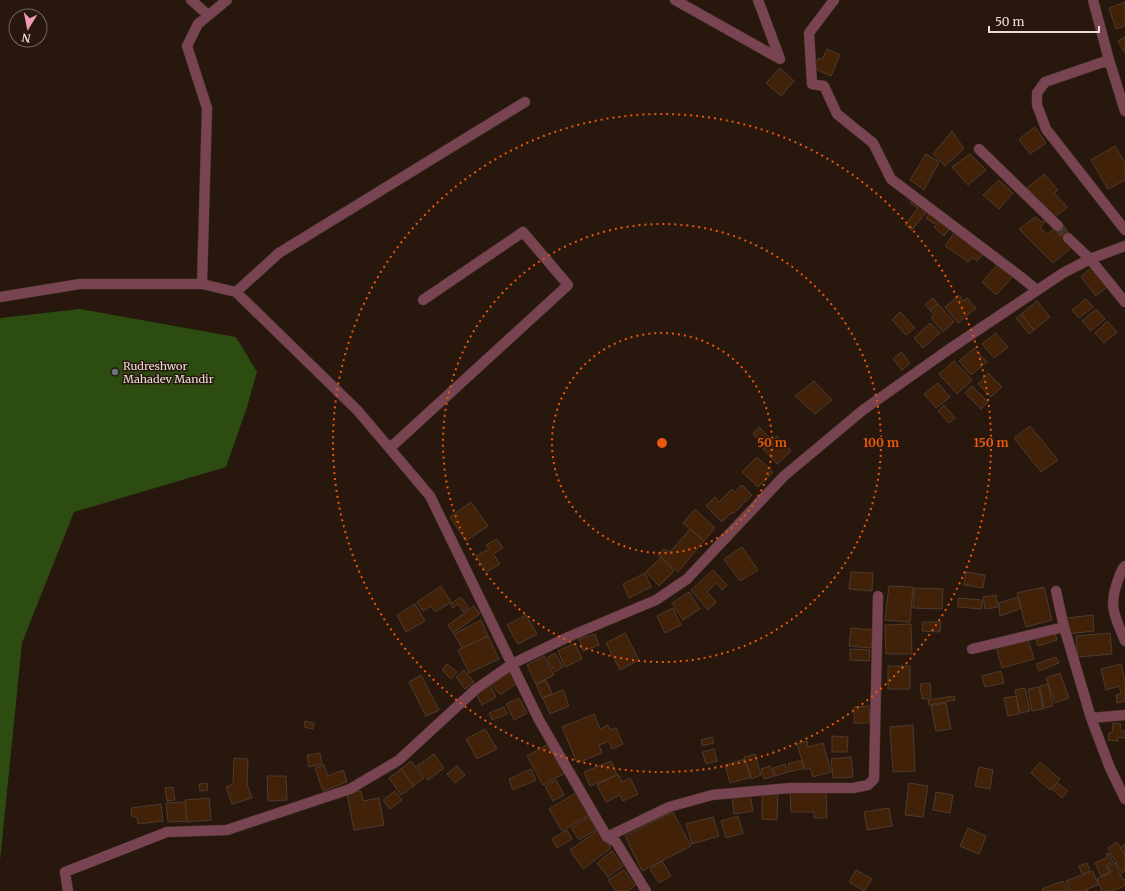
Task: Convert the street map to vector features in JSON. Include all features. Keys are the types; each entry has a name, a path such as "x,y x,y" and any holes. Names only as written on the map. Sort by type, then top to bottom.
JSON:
{"street":[{"path":"191,0 208,15"},
{"path":"202,284 207,108 187,46 198,24 227,0"},
{"path":"674,0 780,60 758,0"},
{"path":"834,0 809,33 812,84 824,86 836,114 873,143 891,179 1018,274 1037,290"},
{"path":"1093,0 1109,60 1125,111"},
{"path":"1109,60 1045,82 1037,93 1037,105 1046,129 1125,230"},
{"path":"236,292 279,253 525,102"},
{"path":"979,149 1058,226"},
{"path":"390,448 568,285 523,232 423,300"},
{"path":"1068,238 1090,259 1125,302"},
{"path":"68,891 64,872 167,832 227,830 350,789 399,760 476,689 512,664 568,637 656,600 687,579 784,476 863,410 1063,272 1090,259 1125,246"},
{"path":"0,297 80,284 202,284 236,292 358,411 430,496 539,720 607,837 616,842 646,891"},
{"path":"1125,566 1121,570 1114,592 1112,610 1125,641"},
{"path":"1056,591 1064,627 1090,718 1110,768 1125,799"},
{"path":"607,837 669,807 712,794 790,788 853,788 868,785 874,779 878,596"},
{"path":"972,649 1064,627"},
{"path":"1090,718 1125,716"}],"green space":[{"path":"80,309 236,337 257,372 247,407 226,467 74,512 22,643 0,861 0,318"}],"building":[{"path":"1125,2 1125,26 1116,29 1109,8"},
{"path":"1125,37 1125,53 1118,41"},
{"path":"827,49 840,55 831,76 813,68 818,58 822,60"},
{"path":"780,68 794,81 781,96 766,83"},
{"path":"1035,127 1046,143 1030,154 1019,139"},
{"path":"952,131 964,149 945,166 933,154"},
{"path":"1115,146 1125,163 1125,180 1108,189 1091,160"},
{"path":"926,154 939,162 924,190 910,180"},
{"path":"970,154 986,170 968,185 952,167"},
{"path":"1044,174 1058,190 1054,193 1067,207 1055,217 1027,188"},
{"path":"999,180 1013,193 999,209 983,195"},
{"path":"913,199 928,210 912,230 905,225 918,208 910,203"},
{"path":"931,211 939,218 934,224 926,218"},
{"path":"1035,217 1042,222 1048,218 1040,228 1047,234 1060,225 1071,235 1072,247 1053,263 1019,229"},
{"path":"941,219 951,227 944,236 934,227"},
{"path":"954,233 958,236 960,234 985,252 977,261 972,257 968,262 945,246"},
{"path":"999,263 1013,276 996,295 982,282"},
{"path":"1092,267 1108,286 1096,296 1081,277"},
{"path":"959,295 964,301 967,298 976,308 958,323 945,307"},
{"path":"933,298 938,304 930,310 925,305"},
{"path":"1086,299 1093,307 1079,318 1072,310"},
{"path":"1037,301 1050,317 1034,330 1021,314"},
{"path":"938,304 954,322 943,332 931,318 934,315 930,310"},
{"path":"1096,309 1105,319 1091,331 1082,321"},
{"path":"900,312 915,328 906,335 892,320"},
{"path":"1021,314 1034,330 1029,334 1016,318"},
{"path":"1107,321 1117,332 1104,343 1095,333"},
{"path":"930,323 940,333 923,348 914,338"},
{"path":"996,333 1008,347 994,358 982,344"},
{"path":"974,348 987,362 971,375 959,361"},
{"path":"901,352 910,363 902,370 893,359"},
{"path":"954,361 972,380 957,394 939,374"},
{"path":"988,373 1002,387 991,397 978,384"},
{"path":"814,381 832,400 815,414 795,396"},
{"path":"938,383 950,397 936,408 924,394"},
{"path":"972,386 988,402 981,409 965,393"},
{"path":"944,405 955,418 949,423 938,411"},
{"path":"1030,426 1058,460 1041,472 1014,438"},
{"path":"759,427 769,437 763,444 753,434"},
{"path":"777,436 791,451 777,464 763,449"},
{"path":"757,457 773,472 758,487 742,472"},
{"path":"742,485 752,495 734,513 731,513 722,522 706,506 715,497 719,502 732,489 735,492"},
{"path":"471,502 488,526 466,541 450,517"},
{"path":"695,509 715,528 704,541 683,523"},
{"path":"690,529 704,541 678,572 658,555 663,549 670,552"},
{"path":"497,539 503,548 493,554 500,564 486,572 476,556 489,549 486,545"},
{"path":"742,547 758,570 740,581 724,559"},
{"path":"661,557 674,571 659,586 646,572"},
{"path":"713,570 727,585 722,590 716,583 707,592 716,602 708,610 691,590"},
{"path":"851,572 873,573 872,591 849,589"},
{"path":"966,572 985,575 983,588 964,585"},
{"path":"645,573 651,587 629,598 623,584"},
{"path":"441,586 451,602 435,612 431,606 423,611 417,602"},
{"path":"889,586 913,587 910,622 885,620"},
{"path":"1044,587 1052,620 1026,627 1017,593"},
{"path":"914,588 943,589 942,609 913,608"},
{"path":"689,592 700,609 683,620 672,603"},
{"path":"996,595 998,607 985,609 983,597"},
{"path":"461,597 469,608 463,612 458,604 453,608 450,604"},
{"path":"1018,597 1022,608 1000,616 999,603"},
{"path":"958,598 982,600 982,609 958,607"},
{"path":"415,604 425,621 406,632 397,615"},
{"path":"474,606 480,614 453,633 448,625"},
{"path":"673,608 681,625 665,633 657,616"},
{"path":"526,615 537,634 518,644 507,625"},
{"path":"1093,615 1094,631 1068,634 1067,618"},
{"path":"481,620 488,636 462,648 454,634"},
{"path":"923,622 941,622 940,632 922,631"},
{"path":"911,624 912,654 886,654 885,625"},
{"path":"851,628 873,630 871,648 849,646"},
{"path":"1054,631 1057,640 1038,646 1035,637"},
{"path":"625,633 639,660 620,670 606,643"},
{"path":"1110,633 1112,654 1078,657 1076,636"},
{"path":"595,634 599,645 583,651 579,639"},
{"path":"488,636 499,659 469,673 458,650"},
{"path":"1028,639 1034,659 1002,668 996,647"},
{"path":"575,643 582,659 565,667 558,651"},
{"path":"850,649 870,650 869,661 850,660"},
{"path":"555,653 563,667 555,672 547,658"},
{"path":"544,656 554,675 536,684 527,665"},
{"path":"1056,657 1059,663 1039,671 1036,664"},
{"path":"447,664 457,672 451,679 442,670"},
{"path":"1121,664 1125,681 1125,701 1117,703 1116,695 1121,693 1119,686 1106,690 1101,669"},
{"path":"888,666 910,666 910,689 888,689"},
{"path":"464,670 474,682 465,689 456,677"},
{"path":"511,671 519,682 500,695 492,684"},
{"path":"1001,671 1004,683 985,687 982,676"},
{"path":"1060,673 1069,698 1055,703 1046,678"},
{"path":"421,675 439,710 426,716 409,682"},
{"path":"546,680 552,694 542,698 536,684"},
{"path":"930,683 931,698 922,699 920,684"},
{"path":"1048,684 1053,706 1044,708 1040,686"},
{"path":"490,685 496,697 482,705 476,693"},
{"path":"1039,687 1043,709 1032,711 1028,689"},
{"path":"1025,688 1030,711 1020,713 1015,690"},
{"path":"563,690 569,706 550,714 543,698"},
{"path":"954,696 955,700 929,705 928,700"},
{"path":"1016,696 1019,714 1008,716 1004,698"},
{"path":"519,698 527,713 514,720 506,704"},
{"path":"946,703 951,729 936,731 931,706"},
{"path":"869,706 870,723 854,723 854,707"},
{"path":"504,707 507,714 492,720 489,713"},
{"path":"594,714 600,729 608,725 610,730 616,728 623,744 612,749 609,741 599,745 602,753 577,763 562,727"},
{"path":"305,721 314,723 313,729 304,727"},
{"path":"1113,723 1121,724 1120,731 1125,731 1125,738 1118,737 1118,741 1108,740 1109,733 1112,733"},
{"path":"913,725 915,771 893,772 890,727"},
{"path":"485,729 497,749 477,759 466,739"},
{"path":"832,736 848,737 847,752 832,752"},
{"path":"712,737 714,743 702,746 701,740"},
{"path":"807,741 808,747 823,743 831,772 813,777 810,768 805,770 797,744"},
{"path":"548,744 565,773 543,785 527,756"},
{"path":"714,749 717,761 706,764 702,752"},
{"path":"320,753 322,764 309,767 307,755"},
{"path":"434,754 444,768 428,780 417,766"},
{"path":"755,754 761,775 751,779 744,757"},
{"path":"851,757 853,777 833,778 831,759"},
{"path":"234,758 248,759 247,784 252,798 232,804 226,787 233,784"},
{"path":"745,759 751,777 730,783 725,765"},
{"path":"802,760 804,768 790,772 788,764"},
{"path":"411,761 424,778 414,786 401,769"},
{"path":"611,761 617,775 590,786 584,772"},
{"path":"1040,762 1060,779 1050,790 1031,773"},
{"path":"785,764 788,772 775,776 773,768"},
{"path":"324,765 328,776 343,770 347,782 323,791 315,768"},
{"path":"457,766 465,775 455,783 447,774"},
{"path":"770,766 774,776 764,779 761,769"},
{"path":"979,767 993,770 990,789 975,786"},
{"path":"401,769 414,786 401,795 389,778"},
{"path":"531,769 536,780 513,790 509,779"},
{"path":"618,774 622,782 630,778 638,794 623,801 620,795 606,802 597,785"},
{"path":"267,776 286,776 287,800 268,801"},
{"path":"556,780 564,795 553,801 545,786"},
{"path":"207,783 208,790 200,791 199,784"},
{"path":"909,783 928,786 923,817 905,815"},
{"path":"1057,783 1068,791 1062,798 1052,789"},
{"path":"173,787 175,800 167,801 165,788"},
{"path":"790,789 826,789 827,818 814,818 814,812 791,812"},
{"path":"361,791 363,801 379,798 384,825 354,830 347,793"},
{"path":"395,791 402,800 390,809 383,800"},
{"path":"936,792 953,795 950,813 933,810"},
{"path":"576,793 589,815 562,831 549,809"},
{"path":"762,793 778,793 777,820 762,819"},
{"path":"750,795 753,811 734,814 732,798"},
{"path":"209,798 211,820 187,822 185,800"},
{"path":"185,802 187,821 168,822 166,803"},
{"path":"161,804 163,821 138,824 137,817 132,817 131,808"},
{"path":"889,808 892,826 867,830 864,812"},
{"path":"673,812 691,846 642,871 625,836"},
{"path":"738,816 743,833 726,838 721,821"},
{"path":"589,817 597,829 579,840 571,828"},
{"path":"713,817 719,836 692,844 686,824"},
{"path":"968,828 986,836 979,854 960,846"},
{"path":"567,830 572,839 557,848 552,839"},
{"path":"598,830 611,848 583,869 570,850"},
{"path":"1117,842 1125,856 1125,871 1122,873 1108,848"},
{"path":"1125,844 1125,856 1120,848"},
{"path":"612,851 623,866 608,877 597,863"},
{"path":"1109,853 1113,862 1106,865 1110,872 1101,876 1095,863 1108,857 1106,854"},
{"path":"662,861 671,876 659,883 650,869"},
{"path":"1087,863 1090,871 1082,874 1079,866"},
{"path":"1115,863 1123,880 1125,879 1125,886 1112,891 1102,891 1097,879 1111,873 1108,866"},
{"path":"624,870 635,886 628,891 616,891 608,880"},
{"path":"856,870 872,879 864,891 849,882"},
{"path":"1093,871 1098,885 1087,889 1088,891 1069,891 1066,881"},
{"path":"1063,881 1067,891 1043,891 1042,889"}],"tunnel":[{"path":"1058,226 1068,238"}],"place":[{"name":"Rudreshwor Mahadev Mandir","path":"115,372"}]}
